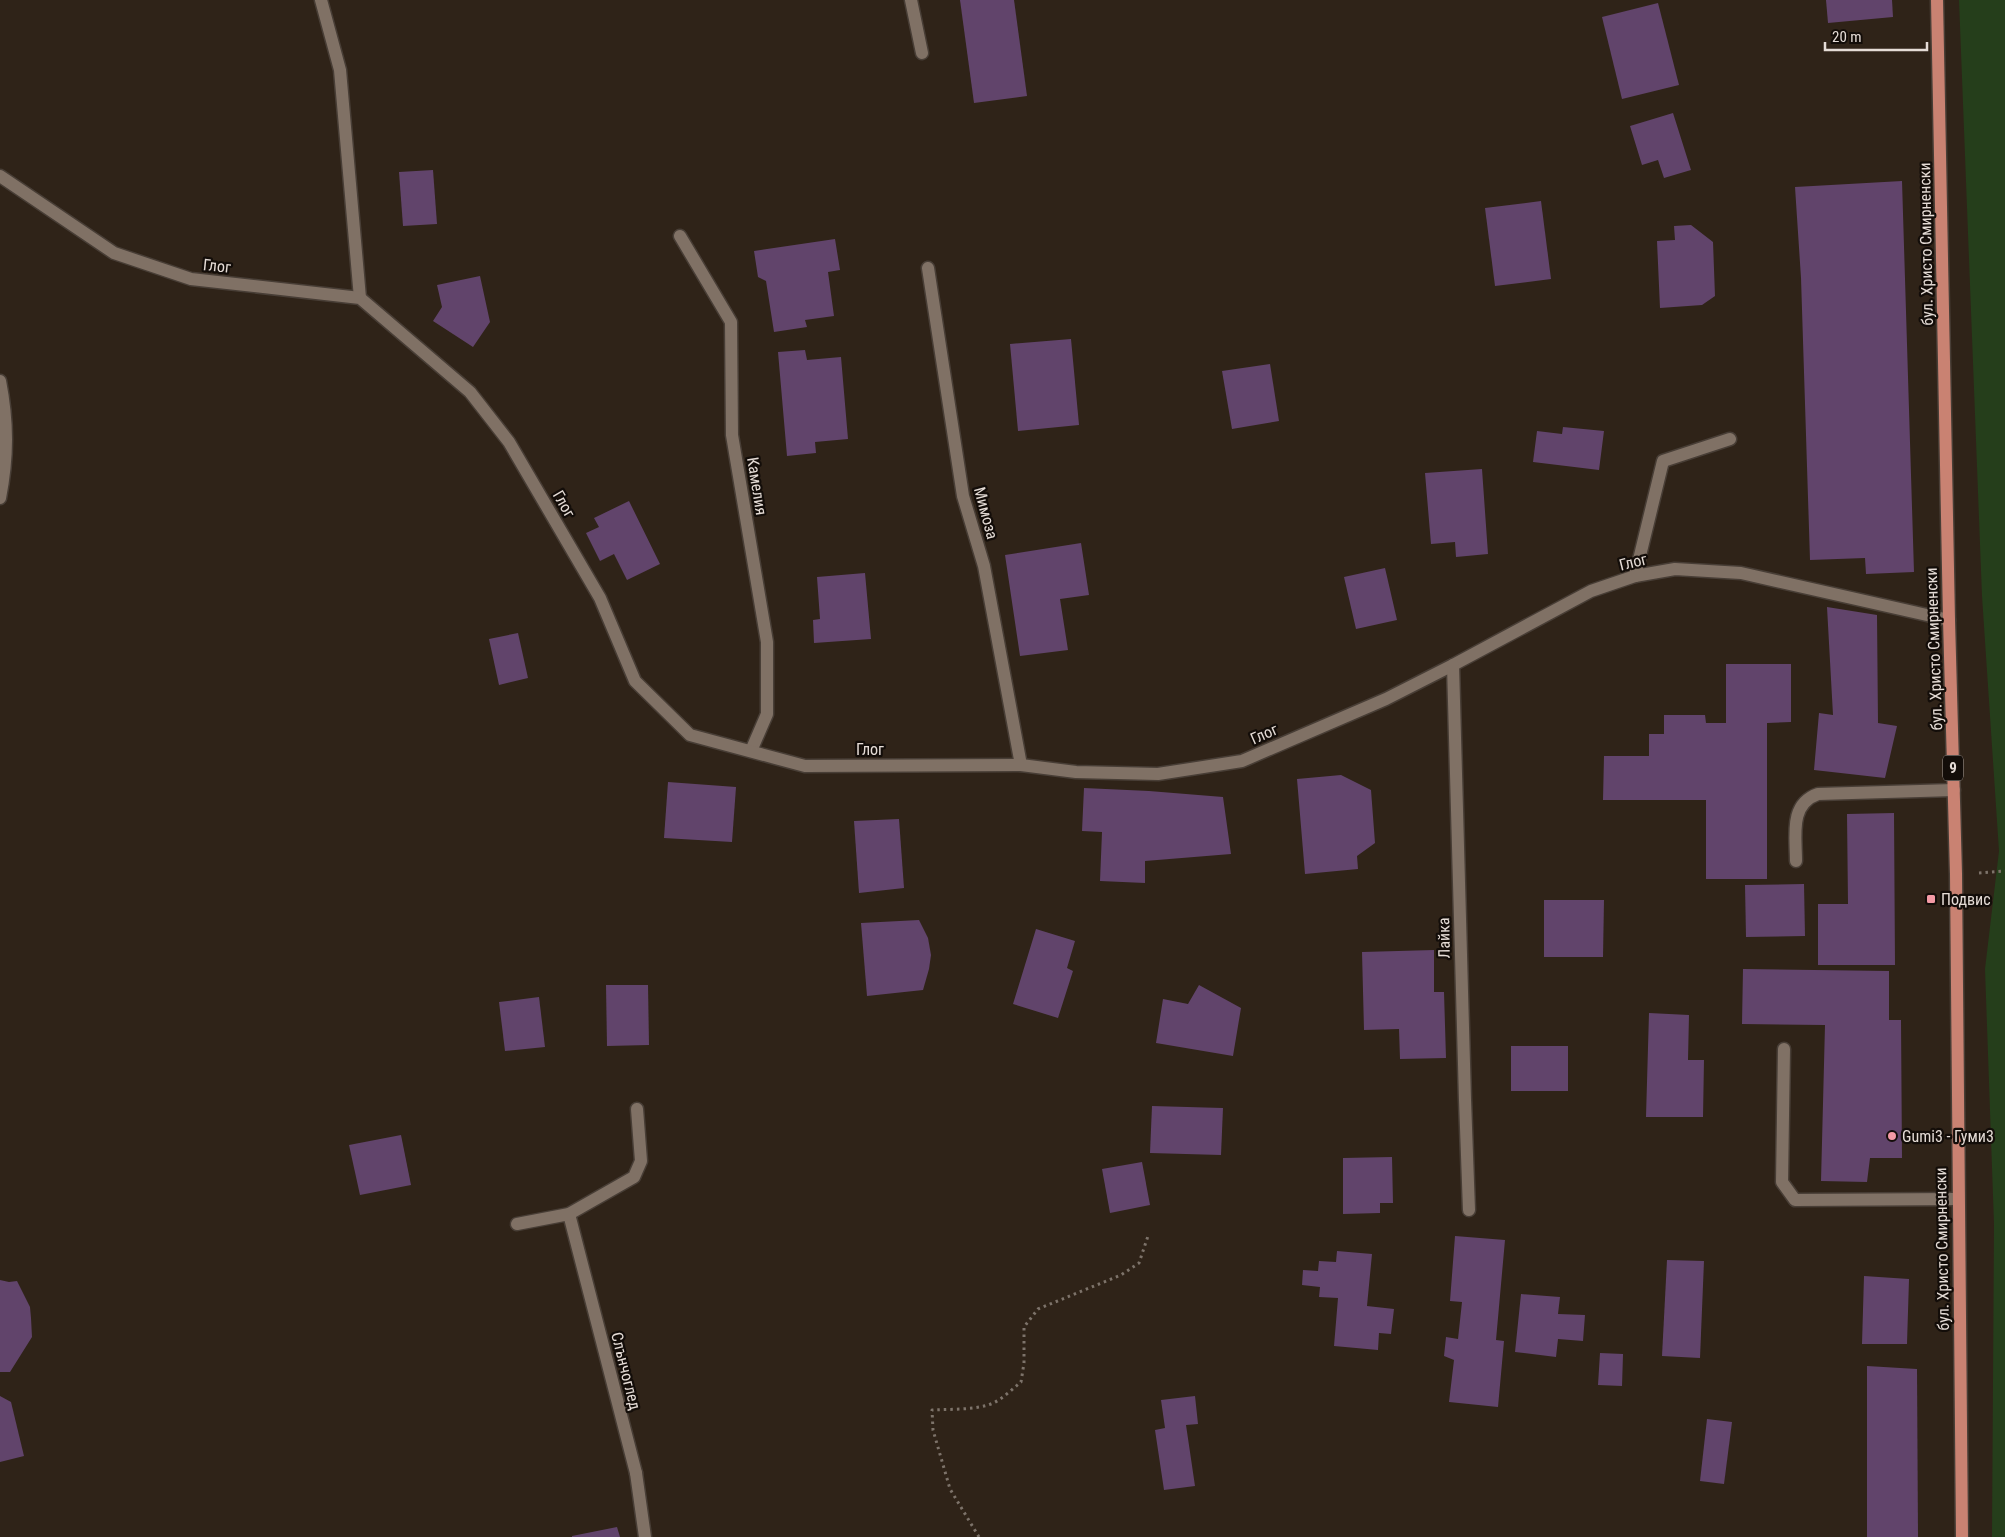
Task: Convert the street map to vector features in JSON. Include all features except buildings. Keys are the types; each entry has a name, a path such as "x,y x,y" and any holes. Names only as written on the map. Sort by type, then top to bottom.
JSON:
{"main road":[{"name":"бул. Христо Смирненски","path":"1937,0 1948,620 1954,790 1962,1537"}],"street":[{"path":"321,0 340,70 360,298"},
{"path":"912,0 922,53"},
{"name":"Глог","path":"0,176 114,253 131,259 191,279 360,298 470,392 509,442 600,598 634,680 690,735 805,766 1021,765 1076,772 1158,774 1242,761 1386,698 1453,665 1591,591 1635,576 1675,569 1741,572 1948,620"},
{"name":"Камелия","path":"680,236 731,322 732,435 767,642 767,714 751,751"},
{"name":"Мимоза","path":"928,268 963,496 984,566 1021,765"},
{"path":"0,381 6,412 6,465 0,498"},
{"path":"1635,576 1663,460 1730,439"},
{"name":"Лайка","path":"1453,665 1469,1210"},
{"path":"1796,861 1796,817 1803,802 1810,797 1818,794 1954,790"},
{"path":"1784,1049 1782,1182 1795,1200 1957,1199"},
{"path":"517,1224 570,1214 634,1176 640,1161 637,1109"},
{"name":"Слънчоглед","path":"570,1214 636,1473 645,1537"}],"path":[{"path":"979,1537 950,1489 933,1430 932,1410 988,1405 1000,1399 1021,1382 1024,1363 1024,1328 1038,1310 1121,1275 1139,1263 1148,1236"}],"green space":[{"path":"1959,0 2005,0 2005,1537 1992,1537 1994,1224 1985,969 1999,851 1982,596"}],"place":[{"name":"Подвис","path":"1931,899"},
{"name":"Gumi3 - Гуми3","path":"1892,1136"}]}
